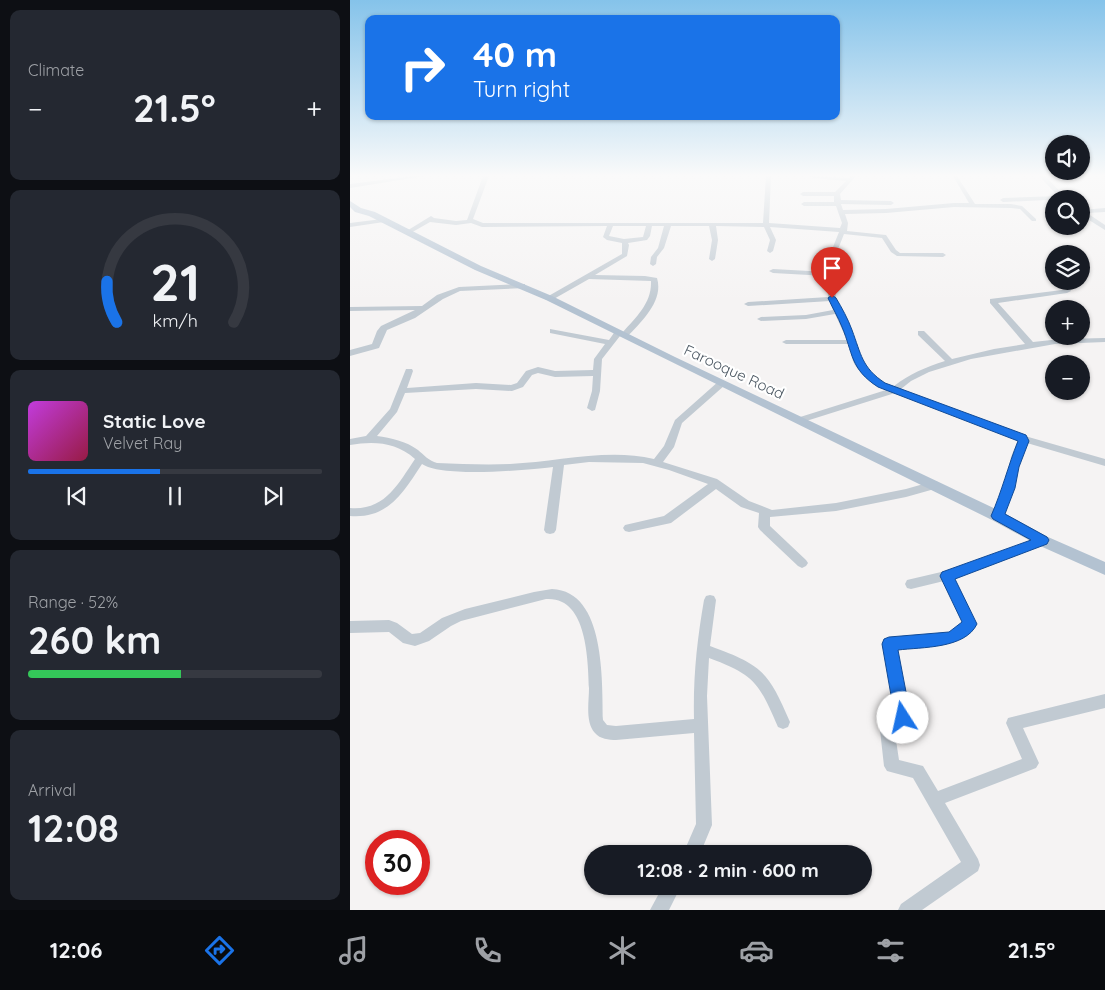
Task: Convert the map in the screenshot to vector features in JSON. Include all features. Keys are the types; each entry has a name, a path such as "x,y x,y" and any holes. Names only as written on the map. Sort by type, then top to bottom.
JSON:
{"main road":[{"name":"Farooque Road","path":"378,218 408,234 549,298 1105,569"}],"street":[{"path":"766,218 766,225 773,240 770,252"},
{"path":"844,218 845,223 843,231 832,254 829,274 833,299 852,342 857,361 868,374 882,385 1022,438 1105,463"},
{"path":"1091,218 1105,228"},
{"path":"408,234 431,219 456,223 471,221 487,226 766,225 884,236 893,251 899,254 943,255"},
{"path":"350,225 382,221"},
{"path":"712,224 715,240 712,259"},
{"path":"610,226 607,239 624,241 644,239 647,236 649,225"},
{"path":"653,264 654,257 661,248 668,225"},
{"path":"549,298 590,277 625,255 626,245 624,241"},
{"path":"773,271 829,274"},
{"path":"590,277 645,278 654,280 655,286 647,307 598,358 596,391 592,408"},
{"path":"350,353 376,346 380,331 384,328 412,316 446,295 459,290 522,286"},
{"path":"1032,346 993,301 1067,291"},
{"path":"748,304 833,299"},
{"path":"350,309 425,308"},
{"path":"761,319 806,317 838,311"},
{"path":"552,331 611,343"},
{"path":"921,333 951,362"},
{"path":"800,420 895,390 902,383 951,362 989,352 1056,342 1105,340"},
{"path":"786,342 852,342"},
{"path":"401,391 476,386 512,388 520,385 530,373 538,370 555,374 597,373"},
{"path":"369,439 394,410 409,372"},
{"path":"657,463 669,448 678,422 722,383"},
{"path":"998,516 1010,488 1013,467 1023,441 1022,438"},
{"path":"350,442 369,439 399,444 416,453 420,459 431,467 510,468 627,459 657,463 716,484 745,504 772,514 786,514 836,507 934,485"},
{"path":"350,512 370,512 387,502 396,493 420,459"},
{"path":"550,530 559,463"},
{"path":"629,528 667,520 716,484"},
{"path":"764,512 764,528 802,563"},
{"path":"911,584 947,576 1043,540"},
{"path":"907,910 972,865 918,770 892,766 886,721 903,718 889,644 952,638 970,624 947,576"},
{"path":"350,627 395,627 407,639 414,640 430,634 451,620 466,615 546,595 558,594 567,598 584,616 590,635 594,661 596,721 600,729 606,733 616,733 700,726"},
{"path":"695,845 704,824 700,726 703,650 710,600"},
{"path":"703,650 752,670 766,684 783,722"},
{"path":"934,800 1032,763 1014,723 1105,701"},
{"path":"659,910 668,895"}],"route":[{"path":"832,298 847,328 857,361 874,380 882,385 1022,438 1023,441 1013,467 1010,488 998,516 1043,540 947,576 970,624 952,638 889,644 903,718"}]}
